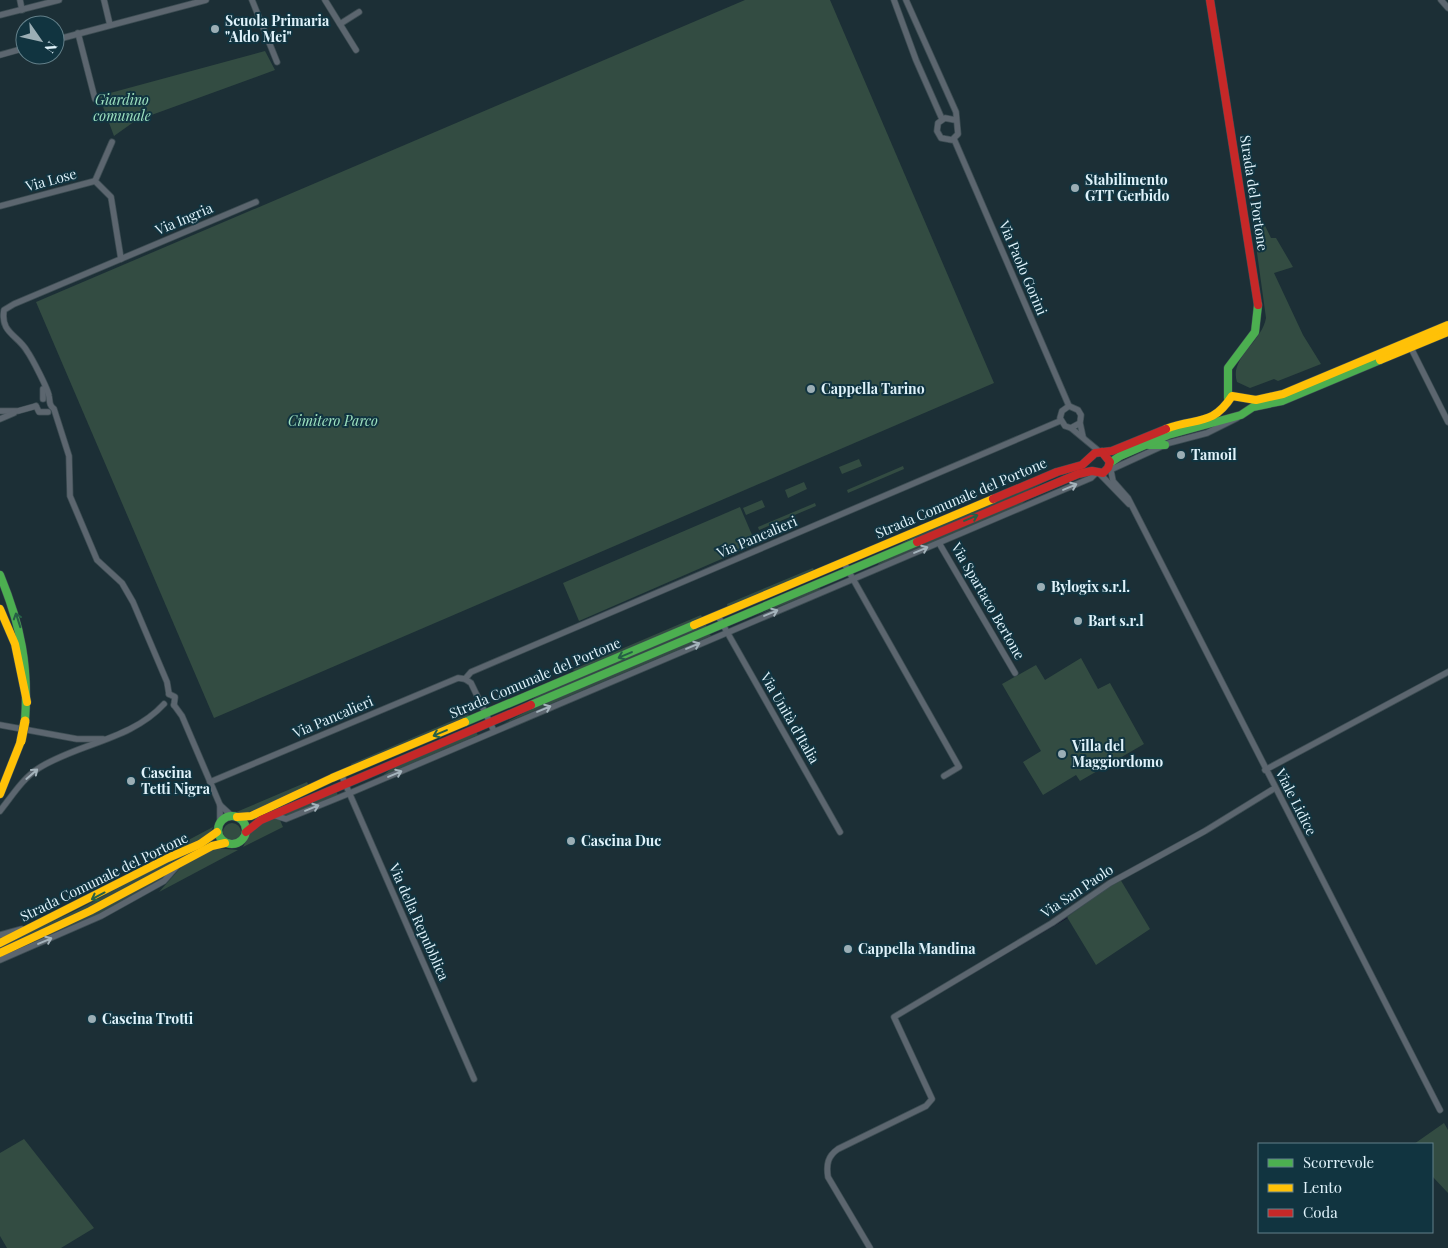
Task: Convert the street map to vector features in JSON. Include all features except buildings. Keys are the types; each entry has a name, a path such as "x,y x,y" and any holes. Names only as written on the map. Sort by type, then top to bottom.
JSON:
{"main road":[{"name":"Strada del Portone","path":"1210,0 1259,311 1255,332 1230,363 1227,381"},
{"name":"Strada Comunale del Portone","path":"235,817 251,816 343,779 487,718 722,624 1078,474 1106,471 1110,466 1149,445 1240,414 1253,407 1291,398 1409,345 1448,325"},
{"name":"Strada Comunale del Portone","path":"848,571 1057,472 1082,465 1096,455 1172,427 1215,416 1227,402 1242,397 1269,398 1283,394 1409,345 1448,332"},
{"path":"1227,381 1247,404 1240,414 1228,411 1227,381"},
{"path":"1096,472 1096,455 1108,456 1110,466"},
{"path":"0,575 15,610 26,650 27,702 21,741 0,794"},
{"path":"0,609 10,625 18,648 23,690 27,702"},
{"name":"Strada Comunale del Portone","path":"246,832 256,823 343,779"},
{"path":"235,817 243,822 246,832 242,840 236,844 225,843 219,827 235,817"},
{"name":"Strada Comunale del Portone","path":"0,943 96,897 170,857 205,843 219,827"},
{"name":"Strada Comunale del Portone","path":"0,953 90,911 214,845 225,843"}],"street":[{"path":"20,0 22,10"},
{"path":"0,15 59,0"},
{"path":"104,0 110,25"},
{"path":"65,37 206,0"},
{"path":"252,0 277,62"},
{"path":"325,0 356,50"},
{"path":"894,0 916,60 942,119"},
{"name":"Via Paolo Gorini","path":"906,0 956,112 955,120 959,130 954,139 1068,406 1078,410 1082,415 1080,423 1085,439"},
{"path":"1441,0 1448,8"},
{"path":"340,24 360,12"},
{"path":"78,33 95,99"},
{"path":"0,55 15,51"},
{"path":"954,139 947,140 939,136 937,126 942,119 955,120"},
{"name":"Via Lose","path":"0,206 95,181 112,142"},
{"path":"95,181 111,197 121,259"},
{"name":"Via Ingria","path":"48,404 40,379 27,350 5,328 4,310 256,202"},
{"path":"1409,345 1448,422"},
{"path":"0,419 36,406 38,402 48,404 54,409 70,456 70,496 97,560 122,583 132,600 167,682 169,694"},
{"path":"36,406 40,412 48,404"},
{"path":"1068,406 1060,413 1060,421 1085,439 1096,455"},
{"path":"0,411 18,411"},
{"name":"Via Pancalieri","path":"210,782 449,681 458,678 466,679 471,672 1060,421"},
{"path":"1071,428 1080,423"},
{"name":"Strada Comunale del Portone","path":"1110,466 1143,455 1164,441"},
{"name":"Strada Comunale del Portone","path":"1143,455 1149,445"},
{"name":"Viale Lidice","path":"1110,466 1113,481 1126,495 1440,1110"},
{"name":"Strada Comunale del Portone","path":"273,815 286,819 350,793 494,731 722,624 848,571 939,542 1091,478 1096,472"},
{"name":"Viale Lidice","path":"1096,472 1130,504"},
{"name":"Strada Comunale del Portone","path":"1026,506 1040,490"},
{"name":"Via Spartaco Bertone","path":"939,542 1015,673"},
{"path":"848,571 959,767 944,776"},
{"name":"Via Unità d'Italia","path":"722,624 840,832"},
{"path":"1265,770 1447,673"},
{"path":"466,679 473,686 494,731"},
{"path":"0,811 24,781 39,768 139,725 164,704 165,697 169,694"},
{"path":"169,694 175,697 174,705 182,716 220,805 219,827"},
{"path":"164,704 168,706 174,705"},
{"path":"0,725 77,739 107,739"},
{"name":"Via della Repubblica","path":"343,779 474,1079"},
{"name":"Via San Paolo","path":"870,1248 828,1176 827,1169 832,1154 838,1149 926,1106 932,1098 894,1017 1052,923 1110,882 1205,831 1275,788"},
{"path":"220,805 235,817"},
{"name":"Strada Comunale del Portone","path":"0,960 90,921 133,898 164,881 180,863"},
{"path":"0,935 36,925"}],"green space":[{"name":"Cimitero Parco","path":"745,0 830,0 994,383 214,718 36,302"},
{"name":"Giardino comunale","path":"265,51 275,70 135,121 114,136 99,96"},
{"path":"1253,201 1271,238 1276,238 1293,267 1274,273 1303,335 1321,364 1278,381 1274,379 1250,388 1237,382 1236,373 1238,365 1259,335 1266,318 1250,202"},
{"path":"859,459 862,466 842,474 839,467"},
{"path":"903,466 904,469 848,493 847,490"},
{"path":"1064,472 1018,496 897,546 916,535"},
{"path":"804,482 807,489 788,498 785,490"},
{"path":"1029,497 1020,506 879,566 878,564 892,556"},
{"path":"762,500 765,507 746,515 743,508"},
{"path":"815,503 816,506 759,530 758,527"},
{"path":"740,507 756,544 579,621 563,583"},
{"path":"813,568 814,570 806,575 728,608 727,604"},
{"path":"820,588 821,590 755,616 805,592"},
{"path":"701,615 703,619 579,672 572,670"},
{"path":"702,625 707,627 522,706 540,694"},
{"path":"709,633 711,636 503,724 537,706"},
{"path":"1081,658 1098,689 1110,683 1144,744 1080,781 1076,775 1043,795 1023,762 1041,751 1002,684 1036,665 1045,680"},
{"path":"468,714 470,718 353,768 351,764"},
{"path":"476,732 478,735 382,776 395,766"},
{"path":"307,782 309,786 271,804 250,812 234,813"},
{"path":"336,791 338,795 288,816 280,815"},
{"path":"272,818 280,820 283,827 243,847 251,832"},
{"path":"232,823 238,826 241,832 238,838 232,841 226,838 223,832 226,826"},
{"path":"213,827 208,838 182,848 179,845"},
{"path":"214,848 238,850 159,892 184,864"},
{"path":"200,849 103,901 0,950 0,946 79,909 178,856"},
{"path":"171,871 164,880 97,915 9,954 2,955"},
{"path":"1120,879 1150,929 1096,965 1067,917"},
{"path":"1444,1123 1448,1130 1448,1193 1433,1177 1433,1143 1415,1143"},
{"path":"24,1139 94,1228 61,1248 7,1248 0,1236 0,1153"}],"waterway":[{"path":"943,991 1067,918"}],"traffic: fast":[{"path":"1228,398 1228,368 1255,332 1258,305"},
{"path":"1110,463 1120,456 1168,435 1241,415 1253,407 1282,401 1380,360"},
{"path":"1149,445 1165,445"},
{"path":"531,705 917,542"},
{"path":"0,575 22,646 26,682 25,721"},
{"path":"465,722 694,625"},
{"path":"232,816 242,820 246,830 242,840 232,844 222,840 218,830 222,820 232,816"}],"traffic: slow":[{"path":"1166,429 1211,417 1218,413 1232,396 1256,400 1283,394 1448,325"},
{"path":"1380,360 1448,332"},
{"path":"694,625 993,499"},
{"path":"0,609 15,644 27,702"},
{"path":"21,741 25,721"},
{"path":"237,817 251,816 332,778 465,722"},
{"path":"0,794 21,741"},
{"path":"0,943 168,858 200,844 217,832"},
{"path":"0,953 90,911 212,846 225,843"}],"traffic: jam":[{"path":"1210,0 1258,305"},
{"path":"993,499 1057,472 1082,465 1095,453 1112,451 1166,429"},
{"path":"917,542 1078,474 1092,471 1103,473 1108,468 1110,462 1102,452"},
{"path":"246,832 261,820 531,705"}],"place":[{"name":"Scuola Primaria \"Aldo Mei\"","path":"215,29"},
{"name":"Stabilimento GTT Gerbido","path":"1075,188"},
{"name":"Cappella Tarino","path":"811,389"},
{"name":"Tamoil","path":"1181,455"},
{"name":"Bylogix s.r.l.","path":"1041,587"},
{"name":"Bart s.r.l","path":"1078,621"},
{"name":"Villa del Maggiordomo","path":"1062,754"},
{"name":"Cascina Tetti Nigra","path":"131,781"},
{"name":"Cascina Duc","path":"571,841"},
{"name":"Cappella Mandina","path":"848,949"},
{"name":"Cascina Trotti","path":"92,1019"}]}
